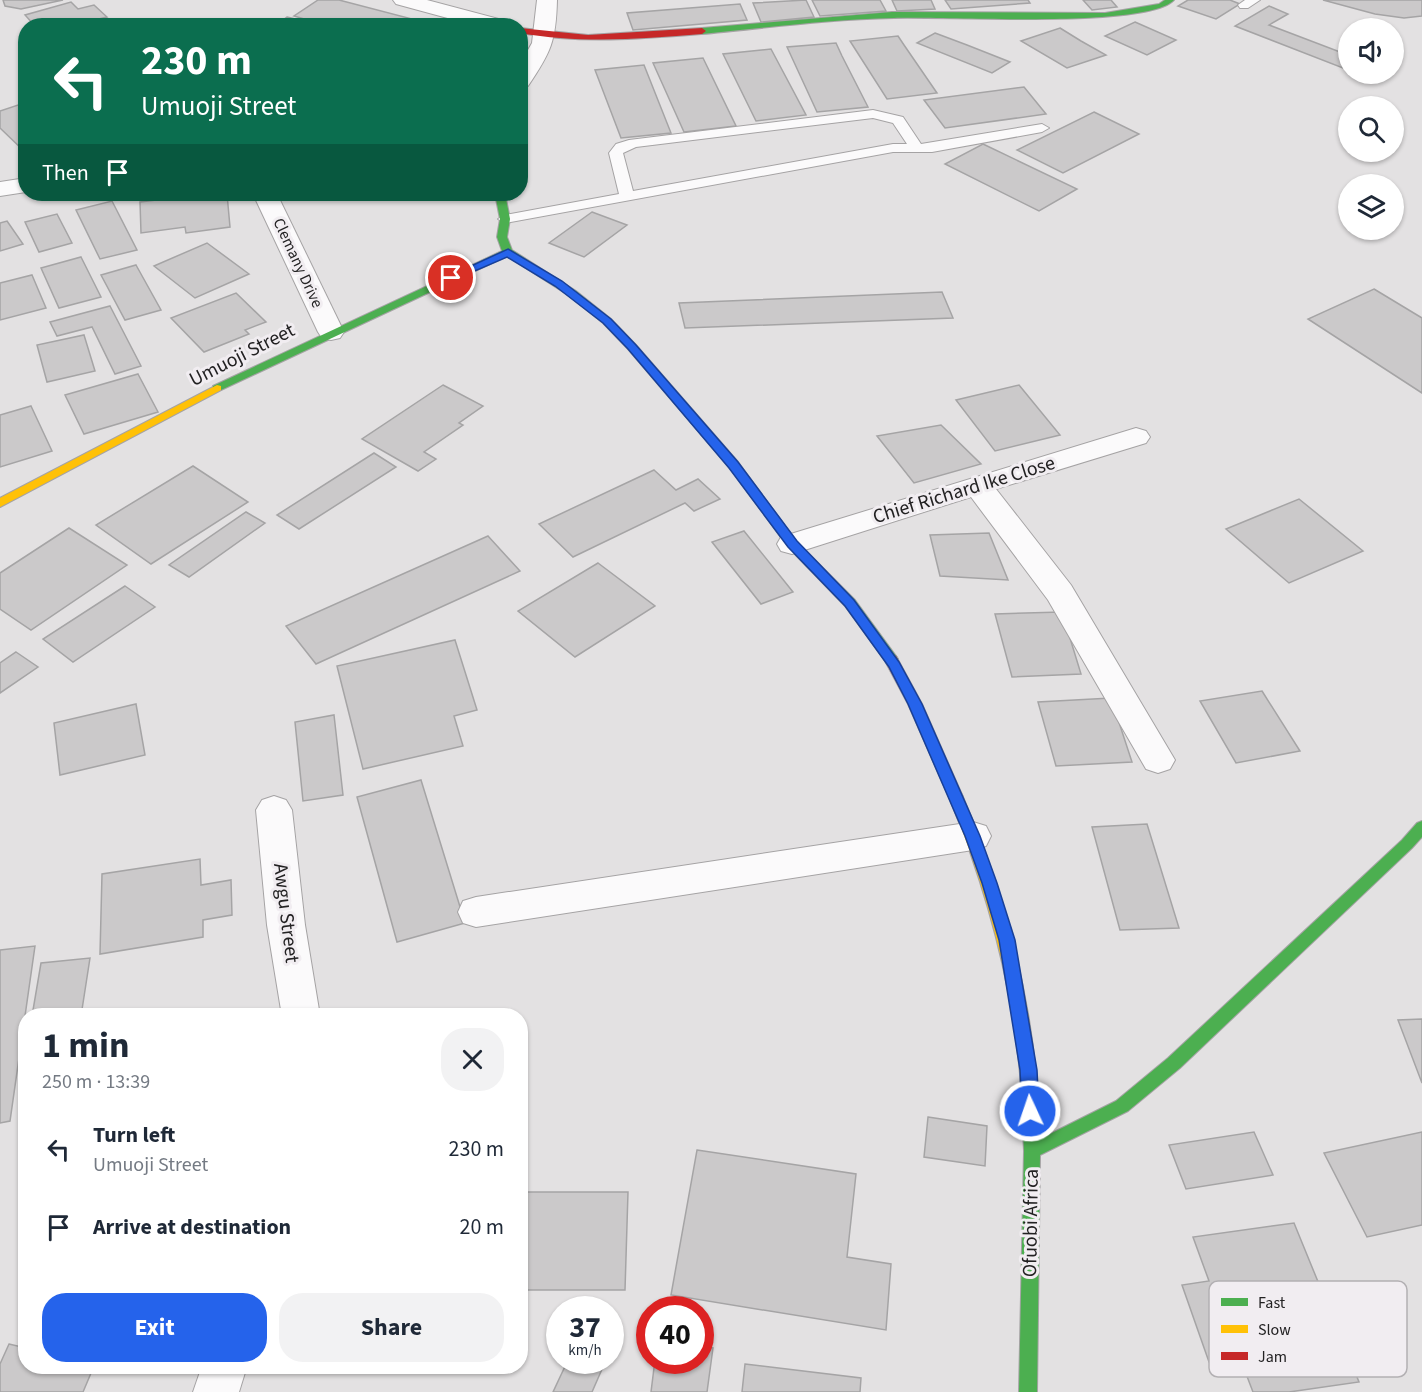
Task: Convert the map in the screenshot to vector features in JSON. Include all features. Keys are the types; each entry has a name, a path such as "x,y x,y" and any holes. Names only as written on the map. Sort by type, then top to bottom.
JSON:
{"street":[{"path":"403,0 472,18"},
{"path":"528,68 536,59 545,36 547,0"},
{"path":"528,32 545,36 606,39 892,15 1105,16 1162,6 1170,0"},
{"path":"0,189 18,186"},
{"name":"Clemany Drive","path":"269,201 331,332"},
{"path":"501,201 505,219 502,237 508,252"},
{"name":"Umuoji Street","path":"0,503 246,373 508,252"},
{"name":"Ofuobi Africa","path":"508,252 572,293 607,321 632,347 734,465 792,544 850,603 895,665 915,704 973,836 1007,940 1028,1070 1032,1151 1028,1392"},
{"name":"Chief Richard Ike Close","path":"792,544 1136,437"},
{"path":"977,485 1060,593 1158,760"},
{"name":"Awgu Street","path":"274,810 286,924 300,1008"},
{"path":"1032,1151 1122,1106 1174,1063 1407,844 1422,827"},
{"path":"477,912 973,836"},
{"path":"216,1392 222,1374"}],"lane":[{"path":"627,197 616,153 621,147 634,143 873,114 898,120 917,148"},
{"path":"505,219 893,148 932,148 1042,128"}],"building":[{"path":"3,0 63,0 21,9 5,6"},
{"path":"318,0 339,0 408,18 301,18 294,16"},
{"path":"806,0 814,17 761,22 753,3"},
{"path":"812,0 880,0 886,11 820,16"},
{"path":"892,0 931,0 935,9 897,11"},
{"path":"945,0 1028,0 1030,3 951,9"},
{"path":"1083,0 1111,0 1117,7 1092,10"},
{"path":"1188,0 1230,0 1240,4 1216,19 1178,6"},
{"path":"1323,0 1422,0 1422,16 1404,18 1375,14"},
{"path":"71,2 78,9 94,5 107,17 28,18 25,15"},
{"path":"740,4 747,20 633,30 627,13"},
{"path":"1269,6 1288,14 1269,25 1338,51 1338,66 1235,26"},
{"path":"1135,22 1176,40 1147,55 1105,36"},
{"path":"1060,28 1106,55 1067,68 1021,41"},
{"path":"935,33 1010,62 992,73 917,43"},
{"path":"898,36 937,93 887,99 850,41"},
{"path":"836,43 868,107 817,112 787,47"},
{"path":"771,49 806,115 756,121 723,54"},
{"path":"703,58 736,126 684,132 653,63"},
{"path":"644,65 671,133 621,138 595,70"},
{"path":"1024,87 1046,114 945,128 924,100"},
{"path":"18,105 18,145 0,128 0,111"},
{"path":"1094,112 1139,134 1063,173 1017,150"},
{"path":"983,144 1077,189 1039,211 945,164"},
{"path":"112,201 137,250 100,259 76,210"},
{"path":"228,201 230,227 186,233 185,227 141,233 140,202"},
{"path":"592,212 627,225 584,257 549,243"},
{"path":"57,214 72,243 39,252 25,222"},
{"path":"7,221 23,244 0,251 0,223"},
{"path":"207,243 249,274 195,298 154,266"},
{"path":"81,257 101,297 59,308 41,268"},
{"path":"136,265 161,310 125,320 101,275"},
{"path":"32,275 46,308 0,320 0,283"},
{"path":"1374,289 1422,318 1422,393 1308,319"},
{"path":"942,292 953,318 685,328 679,303"},
{"path":"236,293 266,322 245,330 249,334 204,352 171,318"},
{"path":"110,306 141,366 115,374 92,327 57,336 50,322"},
{"path":"84,335 95,371 47,382 37,345"},
{"path":"138,374 158,412 84,434 65,395"},
{"path":"443,385 483,406 459,423 463,425 424,452 436,459 418,471 362,439"},
{"path":"1019,385 1060,435 995,451 956,400"},
{"path":"31,406 52,451 0,467 0,415"},
{"path":"941,425 981,464 914,483 877,436"},
{"path":"374,453 396,467 299,529 277,515"},
{"path":"193,466 248,502 151,564 96,525"},
{"path":"654,470 676,490 698,479 720,499 694,511 685,503 573,557 539,524"},
{"path":"1299,499 1363,551 1289,583 1226,529"},
{"path":"246,512 265,523 189,577 169,565"},
{"path":"69,528 127,565 31,630 0,609 0,573"},
{"path":"744,531 793,592 761,604 712,542"},
{"path":"989,533 1008,580 940,576 930,535"},
{"path":"488,536 520,571 316,664 286,626"},
{"path":"598,563 655,606 575,657 518,611"},
{"path":"125,586 155,607 73,662 43,639"},
{"path":"1062,612 1081,674 1012,677 995,614"},
{"path":"455,640 477,710 454,716 463,746 363,769 337,666"},
{"path":"16,652 38,667 0,693 0,663"},
{"path":"1262,691 1300,751 1236,763 1200,701"},
{"path":"1111,698 1132,762 1056,766 1038,702"},
{"path":"136,704 145,755 60,775 54,723"},
{"path":"334,715 343,795 303,801 295,722"},
{"path":"421,780 465,923 397,942 357,797"},
{"path":"1147,824 1179,928 1120,930 1092,827"},
{"path":"200,859 201,885 231,880 232,915 203,920 203,937 100,954 102,874"},
{"path":"35,946 26,1008 18,1008 18,1065 10,1121 0,1123 0,950"},
{"path":"90,958 82,1008 33,1008 41,963"},
{"path":"1422,1019 1422,1083 1398,1020"},
{"path":"928,1117 987,1126 985,1166 924,1157"},
{"path":"1254,1132 1273,1175 1186,1189 1169,1145"},
{"path":"1422,1132 1422,1225 1367,1237 1324,1153"},
{"path":"697,1150 856,1174 847,1257 891,1264 886,1330 714,1302 714,1296 671,1295"},
{"path":"528,1192 628,1192 625,1290 528,1290"},
{"path":"1294,1223 1318,1281 1209,1281 1193,1237"},
{"path":"1209,1281 1209,1362 1182,1285"},
{"path":"9,1344 18,1346 18,1374 91,1374 83,1392 0,1392 0,1364"},
{"path":"745,1364 861,1378 860,1392 742,1392"},
{"path":"561,1374 600,1374 592,1392 553,1392"},
{"path":"653,1374 709,1374 707,1392 651,1392"},
{"path":"1247,1377 1357,1377 1359,1382 1289,1392 1253,1392"}],"traffic: fast":[{"path":"702,31 892,15 1105,16 1162,6 1170,0"},
{"path":"501,201 505,219 502,237 508,252 572,293 607,321 632,347 734,465 792,544 850,603 891,659"},
{"path":"217,388 508,252"},
{"path":"1032,1151 1122,1106 1174,1063 1407,844 1422,827"},
{"path":"1028,1074 1032,1151 1028,1392"}],"traffic: slow":[{"path":"0,503 217,388"},
{"path":"956,797 982,863 1004,932 1020,1002 1028,1074"}],"traffic: jam":[{"path":"528,31 588,38 702,31"},
{"path":"891,659 915,704 956,797"}],"route":[{"path":"451,278 508,252 572,293 607,321 734,465 792,544 850,603 895,665 915,704 973,836 990,883 1007,940 1020,1012 1028,1070 1030,1111"}]}
